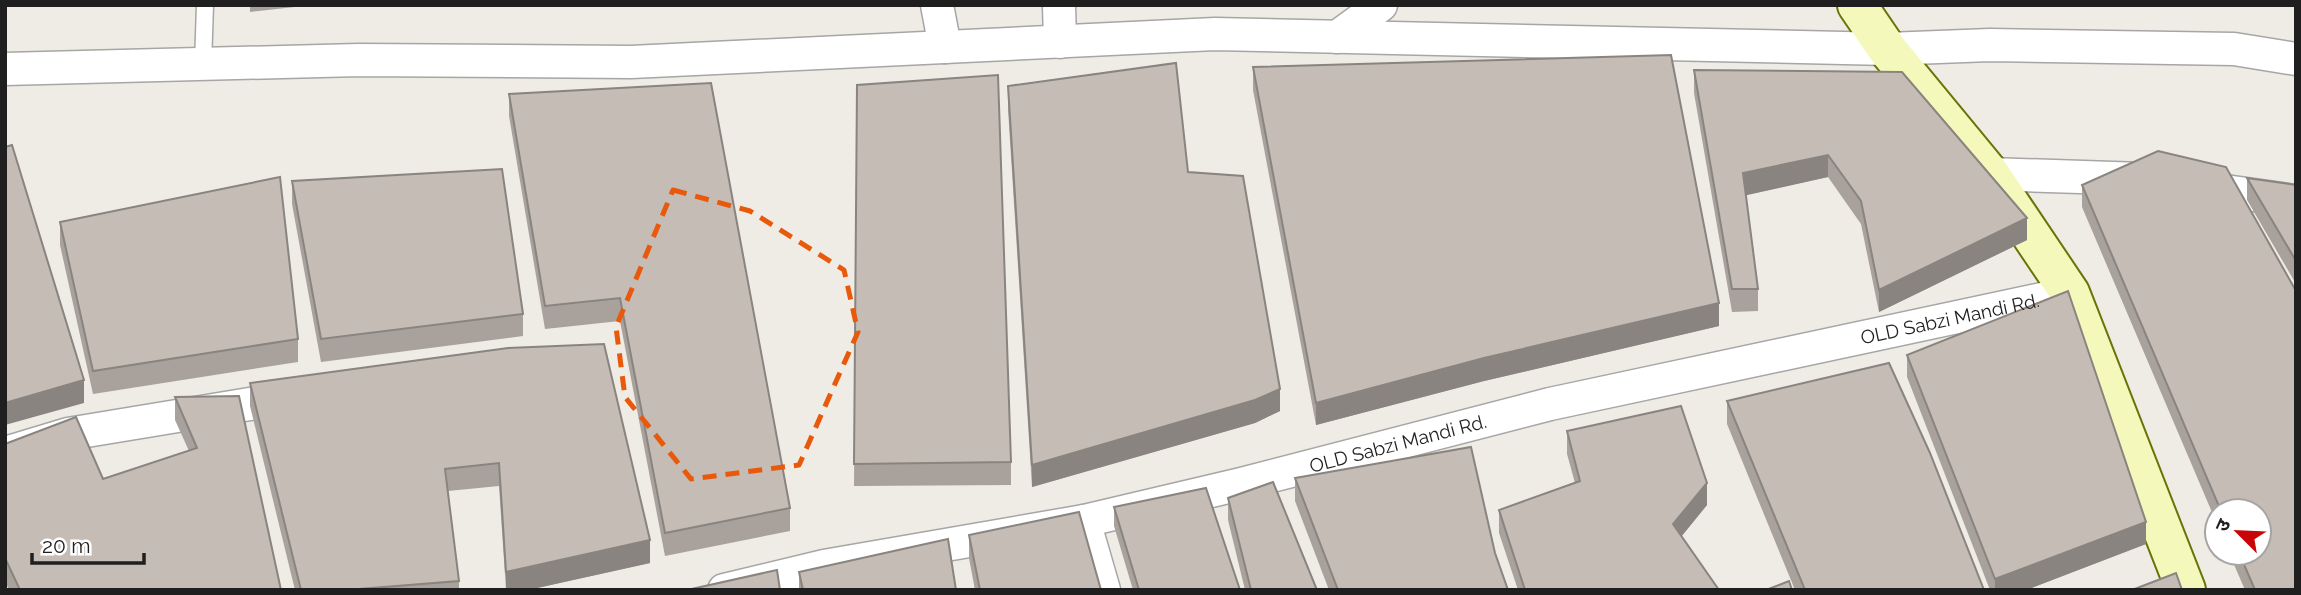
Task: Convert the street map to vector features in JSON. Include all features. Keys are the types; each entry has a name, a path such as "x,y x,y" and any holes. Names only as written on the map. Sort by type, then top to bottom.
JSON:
{"street":[{"path":"937,5 944,47"},
{"path":"1059,5 1060,42"},
{"path":"1337,37 1381,5"},
{"path":"1857,5 1887,50 1990,174 2070,293 2172,582"},
{"path":"5,69 359,61 631,62 1215,34 1887,50 1990,46 2234,49 2296,59"},
{"path":"1990,174 2132,177 2296,201"},
{"name":"OLD Sabzi Mandi Rd.","path":"724,590 824,566 1246,496 1550,404 2070,293"},
{"path":"5,453 68,434 314,393"},
{"path":"1084,521 1104,590"}],"lane":[{"path":"203,64 205,5"}],"highlighted area":[{"path":"673,190 750,211 844,270 858,332 799,465 691,479 625,397 616,327"}],"building":[{"path":"1671,55 1719,303 1484,358 1316,403 1253,67"},
{"path":"1176,63 1188,172 1243,176 1280,389 1255,400 1032,465 1008,86"},
{"path":"1694,70 1902,72 2027,218 1879,290 1861,201 1828,155 1743,173 1758,289 1732,289"},
{"path":"998,75 1011,462 854,464 857,85"},
{"path":"711,83 790,508 665,533 620,298 545,306 509,94"},
{"path":"12,145 84,380 5,403 5,147"},
{"path":"2158,151 2226,167 2296,291 2296,590 2255,590 2245,567 2273,567 2273,497 2215,497 2082,185"},
{"path":"502,169 523,314 321,339 292,181"},
{"path":"280,177 298,339 93,371 60,222"},
{"path":"2247,178 2296,185 2296,261"},
{"path":"2068,291 2146,522 1995,579 1907,355"},
{"path":"604,344 650,540 506,572 499,463 445,469 459,581 346,590 301,590 250,383 508,348"},
{"path":"1889,363 1930,453 1984,590 1805,590 1727,401"},
{"path":"239,396 281,590 20,590 5,558 5,444 76,417 103,479 197,448 175,397"},
{"path":"1681,406 1707,483 1673,524 1719,590 1525,590 1499,510 1580,481 1567,431"},
{"path":"1471,447 1495,553 1508,590 1338,590 1295,478"},
{"path":"1273,482 1317,590 1251,590 1228,498"},
{"path":"1206,488 1240,590 1139,590 1114,507"},
{"path":"1079,512 1101,590 980,590 969,535"},
{"path":"948,539 956,590 803,590 799,572"},
{"path":"777,570 780,590 687,590"},
{"path":"2176,573 2182,590 2132,590"},
{"path":"1789,581 1792,590 1766,590"}]}
